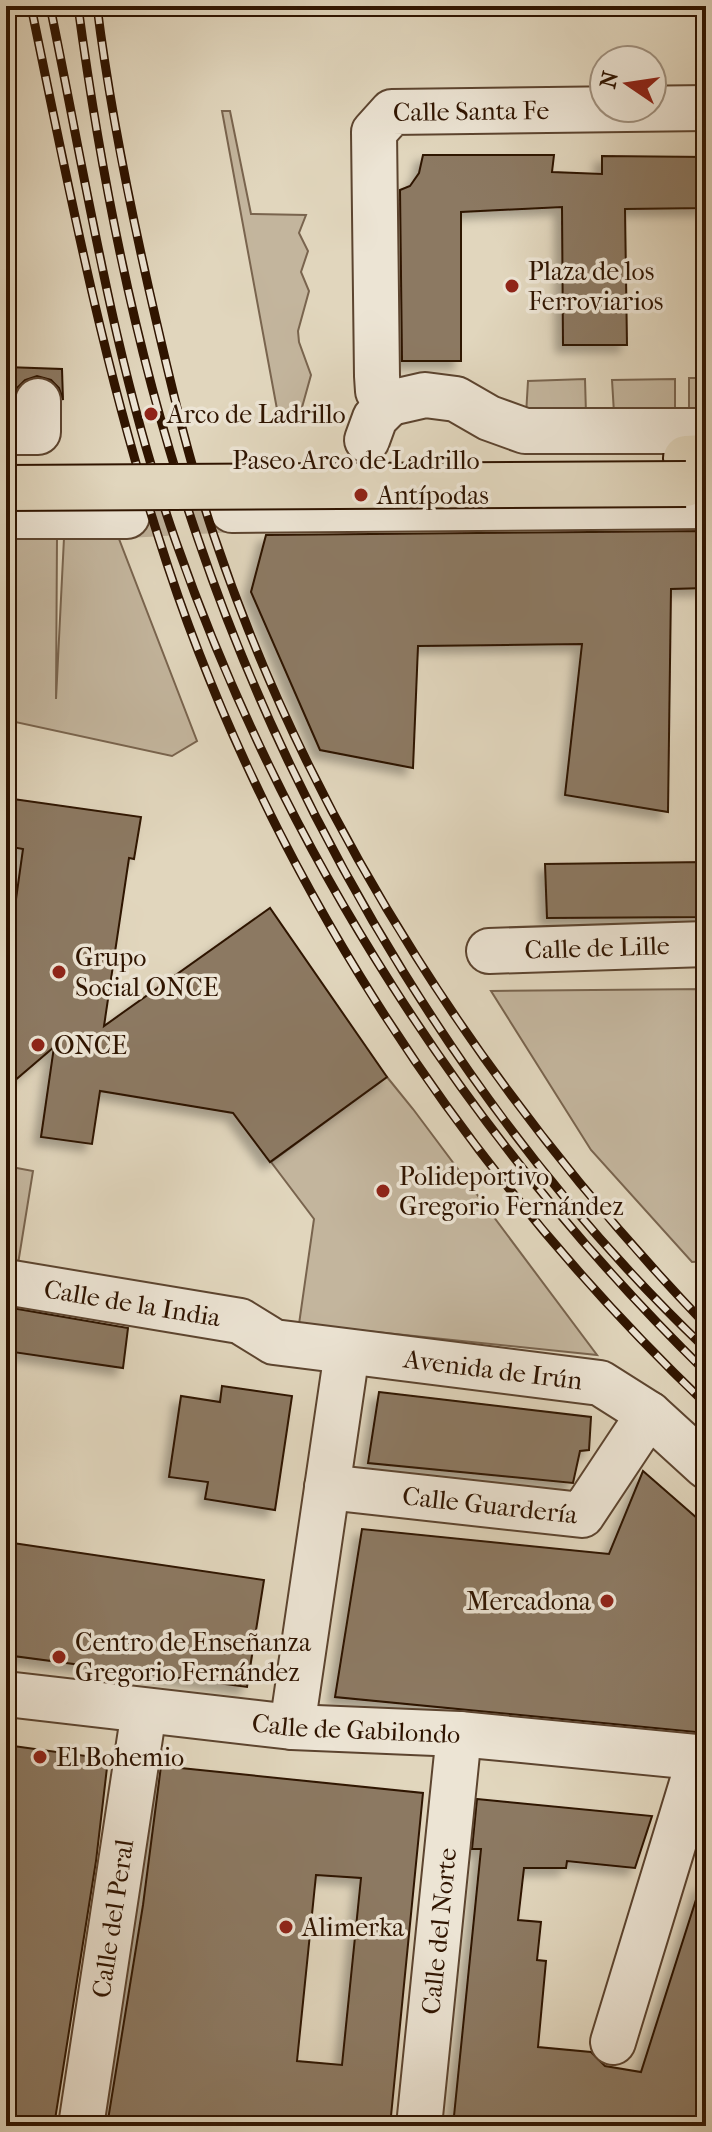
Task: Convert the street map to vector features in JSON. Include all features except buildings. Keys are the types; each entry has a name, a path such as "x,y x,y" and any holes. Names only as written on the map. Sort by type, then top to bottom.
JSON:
{"main road":[{"name":"Paseo Arco de Ladrillo","path":"6,463 699,470"},
{"name":"Paseo Arco de Ladrillo","path":"6,488 699,470"}],"street":[{"name":"Calle Santa Fe","path":"390,403 378,391 377,376 374,132 392,112 706,108"},
{"path":"367,440 375,418 390,403 425,395 456,399 489,418 525,431 699,470"},
{"path":"6,432 38,432 38,401"},
{"name":"Paseo Arco de Ladrillo","path":"232,510 389,508 699,470"},
{"path":"6,516 127,516"},
{"name":"Calle de Lille","path":"489,951 706,944"},
{"name":"Calle de la India","path":"6,1282 240,1321 274,1342 347,1352"},
{"path":"292,1727 347,1352"},
{"name":"Avenida de Irún","path":"347,1352 600,1383 649,1414 706,1466"},
{"name":"Calle Guardería","path":"327,1487 582,1515 649,1414"},
{"name":"Calle de Gabilondo","path":"6,1694 292,1727 459,1734 703,1757"},
{"name":"Calle del Peral","path":"81,2126 144,1711"},
{"name":"Calle del Norte","path":"419,2126 459,1734"},
{"path":"613,2042 703,1757"}],"shaded area":[{"path":"222,111 230,111 251,214 306,215 299,233 308,251 301,272 309,291 298,331 311,375 301,411 279,420"},
{"path":"689,378 706,378 706,412 689,412"},
{"path":"585,379 586,414 526,415 528,381"},
{"path":"675,379 675,411 614,413 612,380"},
{"path":"15,536 57,537 56,699 64,538 119,539 197,741 172,756 6,720 6,590"},
{"path":"706,989 706,1261 692,1262 591,1150 491,991"},
{"name":"Polideportivo Gregorio Fernández","path":"387,1077 597,1355 299,1324 314,1219 271,1162"},
{"path":"6,1166 33,1171 18,1264 6,1263"}],"tunnel":[{"path":"127,516 232,510"}],"railway":[{"path":"31,6 88,274 139,473 202,660 253,779 312,894 378,1006 452,1113 531,1215 616,1312 706,1404"},
{"path":"50,6 119,344 155,477 220,658 272,771 329,881 393,987 463,1090 539,1189 620,1283 706,1372"},
{"path":"78,6 111,208 158,409 198,539 239,650 288,760 343,868 404,974 472,1075 545,1173 623,1264 706,1349"},
{"path":"97,6 130,203 190,456 214,536 255,645 302,752 356,856 416,957 482,1055 552,1149 627,1239 706,1325"}],"place":[{"name":"Plaza de los Ferroviarios","path":"512,286"},
{"name":"Arco de Ladrillo","path":"151,414"},
{"name":"Antípodas","path":"361,495"},
{"name":"Grupo Social ONCE","path":"59,972"},
{"name":"ONCE","path":"38,1045"},
{"name":"Polideportivo Gregorio Fernández","path":"383,1191"},
{"name":"Mercadona","path":"607,1601"},
{"name":"Centro de Enseñanza Gregorio Fernández","path":"59,1657"},
{"name":"El Bohemio","path":"40,1757"},
{"name":"Alimerka","path":"286,1927"}]}
